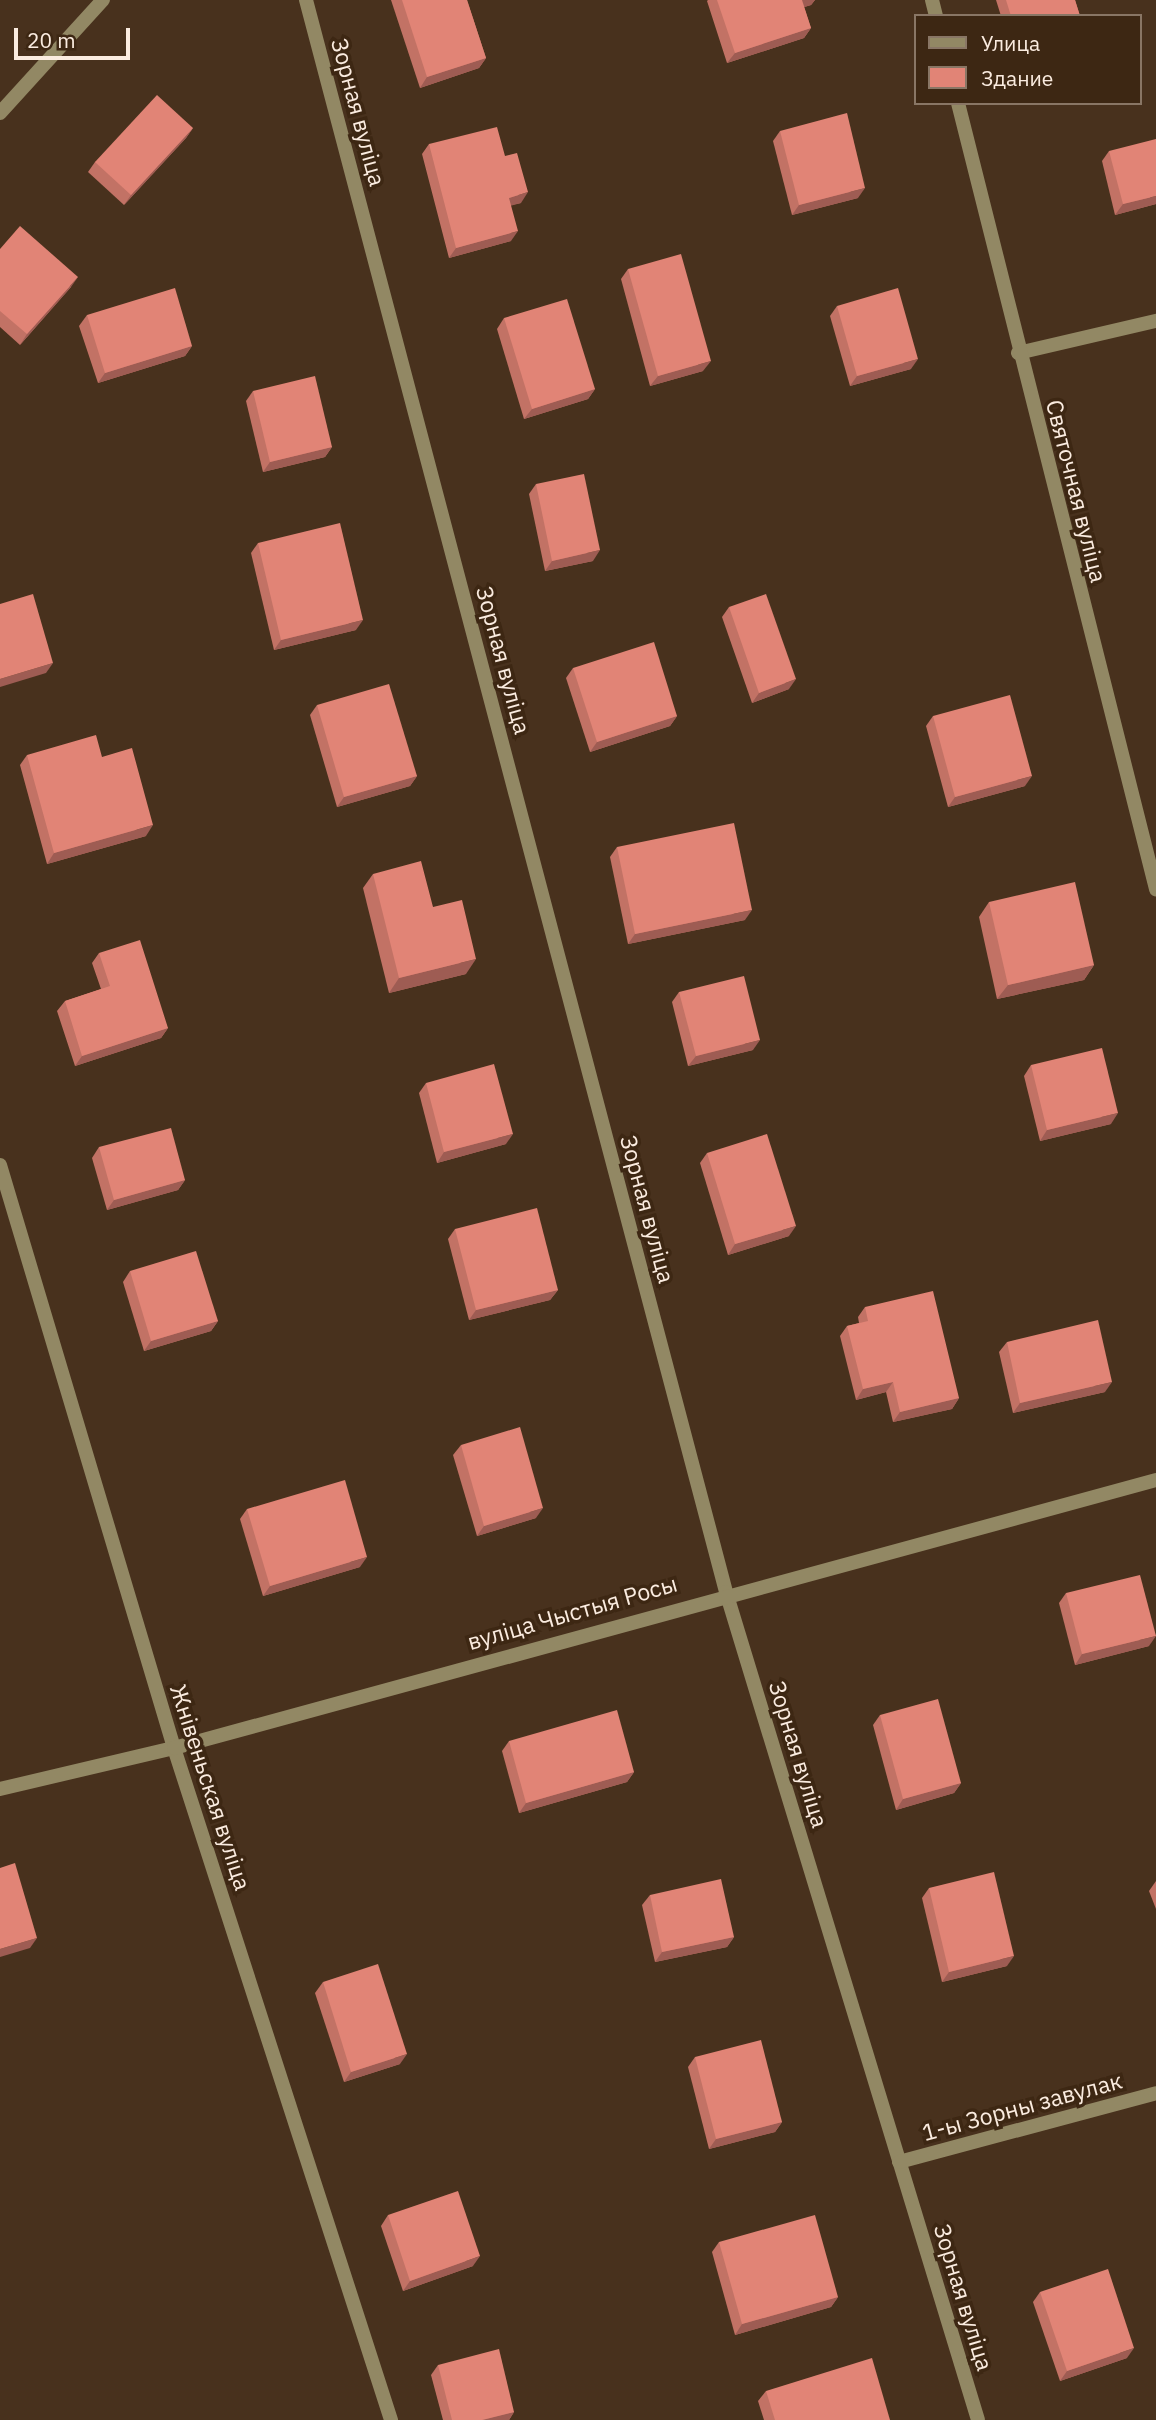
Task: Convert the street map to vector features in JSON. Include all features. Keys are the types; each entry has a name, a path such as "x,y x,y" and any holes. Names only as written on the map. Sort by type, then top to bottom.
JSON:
{"street":[{"path":"0,113 103,0"},
{"name":"Зорная вуліца","path":"306,0 726,1592 978,2420"},
{"name":"Святочная вуліца","path":"958,105 1018,353 1156,889"},
{"path":"1018,353 1156,321"},
{"name":"Жнівеньская вуліца","path":"0,1165 174,1748 391,2420"},
{"name":"вуліца Чыстыя Росы","path":"0,1789 174,1748 726,1592 1156,1480"},
{"name":"1-ы Зорны завулак","path":"899,2162 1156,2093"}],"building":[{"path":"402,0 467,0 486,58 427,77"},
{"path":"717,0 802,0 811,28 735,53"},
{"path":"1006,0 1075,0 1079,14 1010,14"},
{"path":"157,95 193,128 131,195 95,162"},
{"path":"847,113 865,188 799,205 780,131"},
{"path":"497,127 505,156 517,153 528,192 509,198 518,231 456,248 429,144"},
{"path":"1156,139 1156,196 1123,204 1109,151"},
{"path":"20,226 78,277 27,334 0,311 0,249"},
{"path":"681,254 711,361 658,376 628,269"},
{"path":"175,288 192,346 105,373 87,315"},
{"path":"898,288 918,359 857,376 837,306"},
{"path":"567,299 595,389 532,409 504,318"},
{"path":"315,376 332,447 270,462 253,391"},
{"path":"584,474 600,550 552,561 536,484"},
{"path":"340,523 363,620 281,640 258,543"},
{"path":"33,594 53,663 0,679 0,604"},
{"path":"766,594 796,679 759,693 729,607"},
{"path":"654,642 677,716 597,742 573,668"},
{"path":"389,684 417,776 344,797 317,705"},
{"path":"1010,695 1032,776 955,797 933,716"},
{"path":"96,735 102,757 132,748 153,825 54,853 27,755"},
{"path":"734,823 752,910 635,934 617,847"},
{"path":"421,861 433,907 462,900 476,959 399,978 373,874"},
{"path":"1075,882 1094,965 1008,985 989,902"},
{"path":"140,940 168,1028 82,1056 65,1001 110,986 99,953"},
{"path":"744,976 760,1040 696,1056 679,992"},
{"path":"1102,1048 1118,1113 1047,1130 1031,1065"},
{"path":"494,1064 513,1134 444,1152 426,1083"},
{"path":"171,1128 185,1180 114,1200 99,1147"},
{"path":"767,1134 796,1226 735,1244 707,1153"},
{"path":"537,1208 558,1290 476,1310 455,1229"},
{"path":"196,1251 218,1321 151,1341 130,1271"},
{"path":"933,1291 959,1398 900,1412 893,1382 863,1389 847,1326 868,1321 865,1307"},
{"path":"1098,1320 1112,1382 1020,1403 1007,1342"},
{"path":"520,1427 543,1508 484,1526 461,1445"},
{"path":"345,1480 367,1557 270,1586 247,1509"},
{"path":"1140,1575 1156,1636 1082,1654 1066,1593"},
{"path":"938,1699 961,1783 903,1799 880,1715"},
{"path":"617,1710 634,1772 526,1803 509,1741"},
{"path":"15,1863 37,1938 0,1949 0,1868"},
{"path":"994,1872 1014,1956 949,1972 929,1888"},
{"path":"721,1879 734,1937 662,1952 650,1895"},
{"path":"378,1964 407,2054 351,2072 323,1982"},
{"path":"761,2040 782,2122 716,2139 695,2057"},
{"path":"458,2191 480,2256 410,2281 388,2215"},
{"path":"815,2215 838,2297 742,2324 719,2242"},
{"path":"1108,2269 1134,2348 1067,2371 1040,2292"},
{"path":"499,2349 514,2412 482,2420 452,2420 438,2365"},
{"path":"872,2358 890,2420 775,2420 766,2391"}]}
